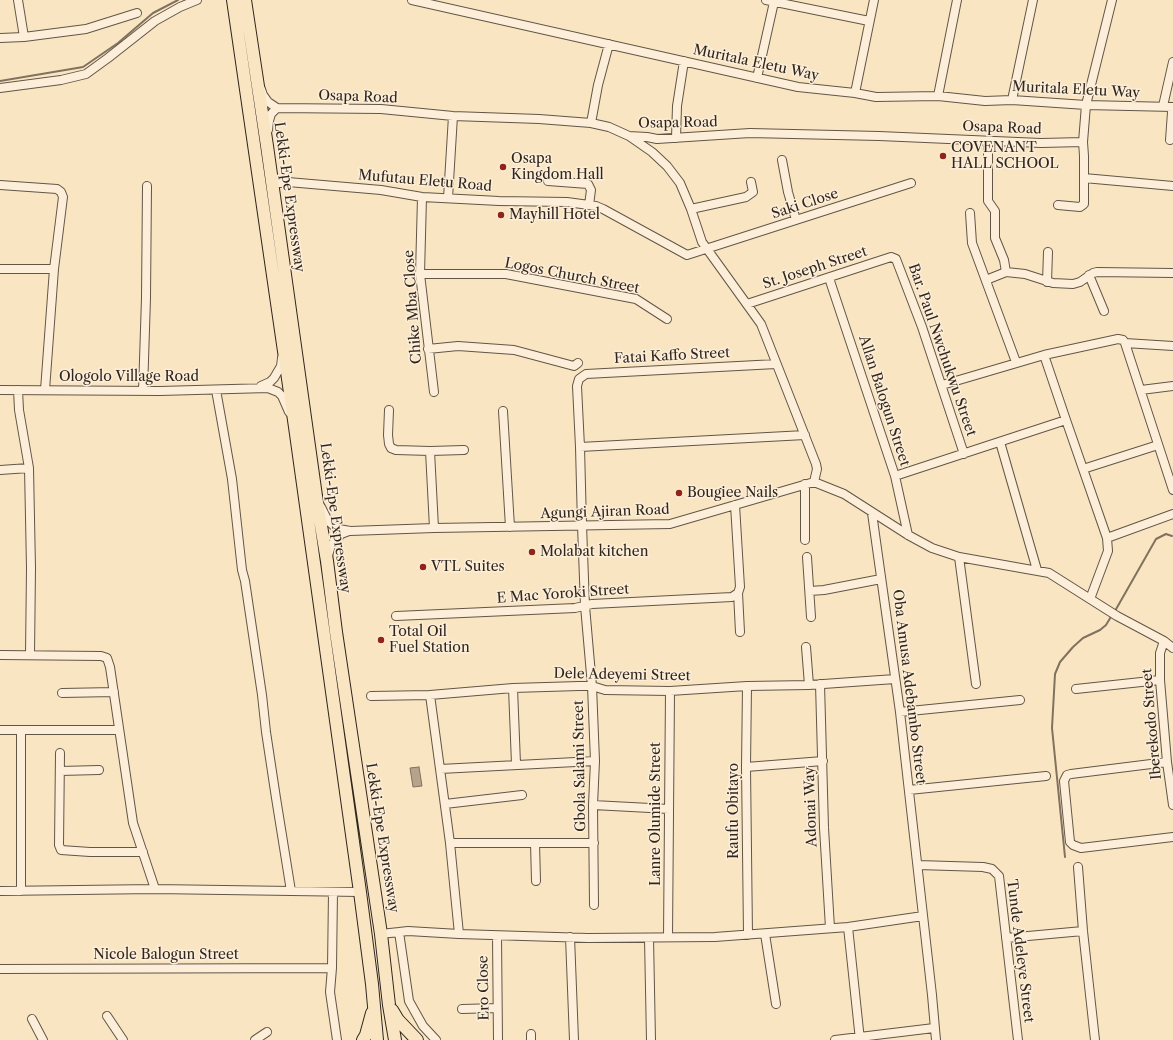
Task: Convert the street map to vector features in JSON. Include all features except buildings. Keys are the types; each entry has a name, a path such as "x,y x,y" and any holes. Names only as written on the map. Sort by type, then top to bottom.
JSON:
{"highway":[{"name":"Lekki-Epe Expressway","path":"233,0 360,892 372,984 377,1040"},
{"name":"Lekki-Epe Expressway","path":"245,0 316,496 327,561 336,632 381,934 389,1005 395,1040"},
{"path":"367,946 372,957 382,1032 385,1040"},
{"path":"363,1040 370,1024 374,1009 372,984"},
{"path":"389,1005 398,1020 417,1040"}],"street":[{"path":"18,0 24,37"},
{"path":"0,88 61,80 86,74 155,21 180,6 197,0"},
{"name":"Muritala Eletu Way","path":"412,0 798,87 855,93 876,97 938,96 985,101 1012,100 1086,105 1169,107"},
{"path":"855,93 874,0"},
{"path":"938,96 957,0"},
{"path":"1012,100 1034,0"},
{"path":"1058,206 1080,207 1084,204 1083,142 1086,105 1112,0"},
{"path":"757,78 770,1 869,21"},
{"path":"0,38 24,37 86,29 137,13"},
{"path":"590,124 598,85 609,44"},
{"path":"676,138 677,106 684,61"},
{"path":"1170,140 1172,112 1169,107 1173,62"},
{"path":"255,76 263,95 268,102 277,108 268,121 267,146"},
{"name":"Osapa Road","path":"277,108 381,109 453,116 539,119 609,127 629,136 657,139 750,133 1041,143 1083,142"},
{"path":"448,198 453,116"},
{"path":"629,136 652,152 667,166 680,183 692,209 702,242 706,249 761,324 817,469 814,482 844,494 872,513 932,548 959,558 1049,573 1117,616 1164,641 1173,648"},
{"path":"652,152 657,139"},
{"path":"988,141 988,201 995,211 995,238 1004,260 1006,272"},
{"path":"782,160 788,192 796,220"},
{"path":"1084,178 1173,186"},
{"path":"548,181 588,184 591,190 589,205"},
{"name":"Mufutau Eletu Road","path":"272,184 288,182 381,190 422,197 499,201 567,202 589,205 604,209 687,255 706,249"},
{"path":"692,209 746,196 753,192 752,182"},
{"name":"Saki Close","path":"706,249 911,183"},
{"path":"0,185 57,189 61,192 63,197 54,269 45,390"},
{"path":"143,391 147,186"},
{"name":"Chike Mba Close","path":"422,197 420,274 434,392"},
{"path":"970,213 972,243 1016,362"},
{"path":"1047,282 1048,252"},
{"name":"St. Joseph Street","path":"747,304 891,257"},
{"name":"Bar. Paul Nwchukwu Street","path":"891,257 896,259 898,264 942,385 964,454"},
{"path":"0,269 54,269"},
{"path":"986,280 1006,272 1025,274 1047,282 1073,284 1080,282 1096,272 1173,273"},
{"name":"Logos Church Street","path":"420,274 506,274 636,299 667,319"},
{"path":"1089,275 1104,311"},
{"name":"Allan Balogun Street","path":"829,278 895,476 908,535"},
{"path":"942,385 1044,355 1118,339 1123,340 1141,390 1158,445 1171,472 1173,490"},
{"path":"258,387 270,382 278,374 283,357 283,343"},
{"path":"1125,343 1173,346"},
{"path":"428,350 458,346 514,350 574,366 578,363"},
{"path":"1044,355 1107,538 1108,551 1090,599"},
{"name":"Fatai Kaffo Street","path":"576,386 579,378 586,374 776,364"},
{"name":"Gbola Salami Street","path":"576,386 595,761 593,805 594,905"},
{"path":"1141,390 1173,386"},
{"path":"258,387 273,389 282,396 295,427"},
{"name":"Ologolo Village Road","path":"0,390 143,391 216,390 258,387"},
{"path":"18,390 19,410 29,468 31,568 30,655"},
{"path":"216,390 232,479 242,570 245,581 291,891"},
{"path":"389,410 388,435 391,448 396,450 430,451 464,450"},
{"path":"502,411 510,527"},
{"path":"895,476 1066,420"},
{"path":"580,447 805,435"},
{"path":"1000,442 1037,570"},
{"path":"1083,468 1158,445"},
{"path":"430,451 434,528"},
{"path":"0,470 29,468"},
{"name":"Agungi Ajiran Road","path":"350,531 670,524 814,482"},
{"path":"805,484 805,540"},
{"path":"316,496 328,521 339,529 350,531"},
{"path":"735,505 740,587 735,595 740,632"},
{"name":"Oba Amusa Adebambo Street","path":"872,513 900,712 918,864 936,1040"},
{"path":"1107,538 1173,514"},
{"path":"327,561 331,546 341,534 350,531"},
{"path":"807,558 811,617"},
{"path":"959,558 976,684"},
{"path":"810,591 824,590 881,579"},
{"name":"E Mac Yoroki Street","path":"396,616 575,608 592,604 735,595"},
{"name":"Iberekodo Street","path":"1164,641 1160,653 1160,680 1167,762 1173,805"},
{"path":"806,647 809,685"},
{"path":"0,655 101,656 107,658 114,692 118,730 133,823 155,888"},
{"name":"Dele Adeyemi Street","path":"371,696 430,695 513,688 592,686 605,690 670,691 747,686 809,685 895,679"},
{"path":"1076,689 1160,680"},
{"name":"Adonai Way","path":"820,684 830,928"},
{"name":"Raufu Obitayo","path":"747,686 746,767 748,935"},
{"path":"513,688 516,764"},
{"name":"Lanre Olumide Street","path":"668,937 670,691"},
{"path":"62,693 114,692"},
{"path":"430,695 450,843 459,934"},
{"path":"900,712 1020,700"},
{"path":"0,730 118,730"},
{"path":"21,730 21,891"},
{"path":"60,753 59,845 62,850 90,852 143,852"},
{"path":"440,769 595,761"},
{"path":"746,767 822,761"},
{"path":"1167,762 1071,774 1067,775 1064,781 1070,842 1072,845 1081,848 1173,838"},
{"path":"60,772 99,770"},
{"path":"909,790 1046,776"},
{"path":"445,804 522,795"},
{"path":"593,805 669,809"},
{"path":"450,843 594,843"},
{"path":"535,843 536,881"},
{"name":"Tunde Adeleye Street","path":"918,864 983,867 992,869 999,876 1018,1040"},
{"path":"1078,867 1083,931 1095,1040"},
{"path":"0,891 155,888 360,892"},
{"path":"333,892 332,968 330,992 336,1040"},
{"path":"381,934 408,931 497,936 649,938 715,937 848,927 923,916"},
{"path":"848,927 860,1038"},
{"path":"1006,938 1083,931"},
{"path":"399,932 409,1001 422,1026 436,1040"},
{"path":"765,934 776,1004"},
{"name":"Ero Close","path":"497,936 498,1040"},
{"path":"570,937 574,1040"},
{"path":"649,938 651,1040"},
{"name":"Nicole Balogun Street","path":"0,969 332,968"},
{"path":"462,1008 497,1008"},
{"path":"106,1016 123,1040"},
{"path":"32,1019 43,1040"},
{"path":"835,1040 934,1028"},
{"path":"255,1040 267,1032"}],"shaded area":[{"path":"419,767 422,786 413,787 410,768"}],"waterway":[{"path":"0,81 83,67 118,43 153,13 178,0"},
{"path":"1115,611 1156,539 1166,534 1172,536"},
{"path":"1065,857 1052,728 1055,674 1060,662 1073,647 1083,638 1100,630 1106,625 1112,615"}],"place":[{"name":"COVENANT HALL SCHOOL","path":"943,156"},
{"name":"Osapa Kingdom Hall","path":"503,167"},
{"name":"Mayhill Hotel","path":"501,215"},
{"name":"Bougiee Nails","path":"679,493"},
{"name":"Molabat kitchen","path":"532,552"},
{"name":"VTL Suites","path":"423,567"},
{"name":"Total Oil Fuel Station","path":"381,640"}]}
